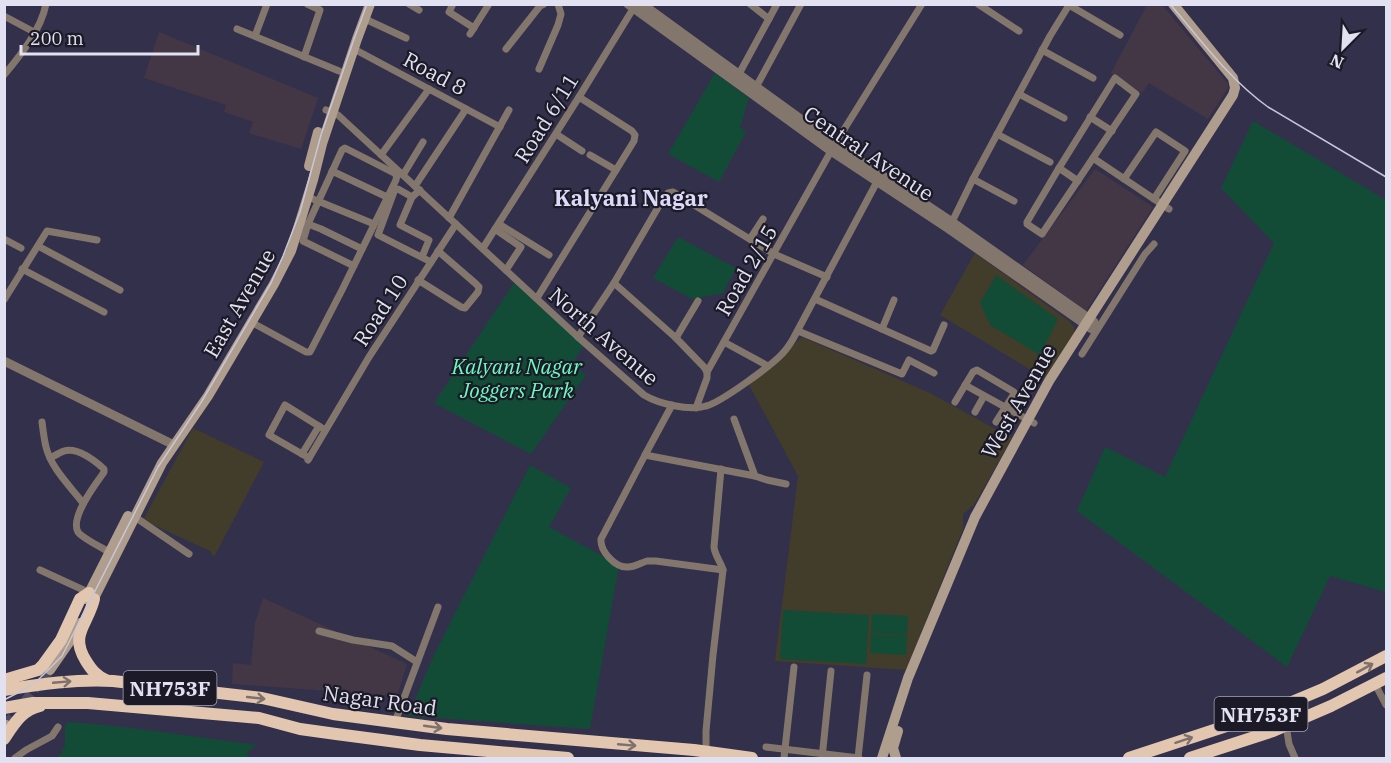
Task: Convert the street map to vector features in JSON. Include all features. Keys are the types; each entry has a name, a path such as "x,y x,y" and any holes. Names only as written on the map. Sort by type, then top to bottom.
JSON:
{"highway":[{"path":"4,680 38,670 61,640 80,599 92,596 91,610 82,627 78,642 81,652 94,672 108,681"},
{"name":"NH753F","path":"1129,759 1266,712 1323,689 1386,656"},
{"name":"Nagar Road","path":"4,690 42,684 108,681 262,698 339,716 447,729 706,752 752,759"},
{"name":"NH753F","path":"1190,759 1286,725 1381,681"},
{"path":"4,739 27,710 56,703"},
{"name":"Nagar Road","path":"4,708 22,704 88,703 259,718 300,729 336,735 567,759"},
{"path":"336,735 343,725 339,716"},
{"path":"351,736 349,726 355,717"}],"main road":[{"name":"East Avenue","path":"329,112 339,71 363,4"},
{"name":"East Avenue","path":"48,669 92,596 156,460 204,404 285,265 309,197 313,150 370,4"},
{"path":"1173,4 1233,78 1239,89"},
{"path":"1182,4 1239,73 1242,80 1239,89"},
{"name":"West Avenue","path":"882,759 908,678 975,517 1031,421 1056,385 1162,204 1239,89"},
{"name":"East Avenue","path":"112,553 135,517 171,443 278,262 309,197"},
{"name":"West Avenue","path":"1091,324 1105,313 1162,204"},
{"name":"West Avenue","path":"896,759 894,741 915,681 981,520 1031,421"}],"street":[{"path":"4,75 21,54 39,25 46,4"},
{"path":"255,36 267,4"},
{"path":"304,57 320,10 307,4"},
{"path":"409,4 419,10"},
{"path":"453,4 449,12 472,31 489,4"},
{"path":"506,49 544,4"},
{"path":"538,69 558,25 561,14 558,4"},
{"path":"750,4 769,19"},
{"path":"739,74 777,4"},
{"path":"754,90 801,4"},
{"name":"Road 2/15","path":"696,408 707,372 833,148 922,4"},
{"path":"978,4 1019,31"},
{"name":"Central Avenue","path":"635,5 739,74 754,90"},
{"name":"Central Avenue","path":"635,5 833,148 951,225 1091,324"},
{"name":"Road 6/11","path":"483,248 635,5"},
{"path":"951,225 1042,50 1069,5 1119,35"},
{"path":"4,16 34,32"},
{"path":"365,19 406,38"},
{"path":"237,29 339,71"},
{"name":"Road 8","path":"354,49 500,127"},
{"path":"1042,50 1093,78"},
{"path":"1115,78 1136,94 1112,131 1041,234 1028,226 1027,222 1115,78"},
{"path":"381,155 429,89"},
{"path":"1019,94 1065,118"},
{"path":"537,298 634,141 632,131 579,97"},
{"path":"422,257 429,240 400,225 412,197 465,109"},
{"path":"449,218 509,110"},
{"name":"North Avenue","path":"329,112 338,115 644,395 672,405 696,408 708,406 720,400 782,355 798,332 879,178"},
{"path":"1090,117 1112,131"},
{"path":"1093,158 1124,179 1162,204 1185,151 1156,132 1124,179"},
{"path":"556,134 582,151"},
{"path":"998,134 1050,162"},
{"path":"404,175 423,142"},
{"path":"251,322 306,352 310,352 354,266 397,175 345,148 332,171 309,197 308,224 303,241 354,266"},
{"path":"590,155 616,170"},
{"path":"1059,168 1078,181"},
{"path":"332,171 387,197"},
{"path":"973,179 1014,201"},
{"path":"412,197 395,189 378,235 430,262"},
{"path":"579,337 614,283 663,199 673,192 774,254 826,277"},
{"path":"309,197 374,224"},
{"path":"750,239 764,219"},
{"path":"308,224 362,249"},
{"name":"Road 10","path":"322,428 285,405 269,435 307,457 322,428 334,415 418,280 456,224"},
{"path":"497,227 549,255"},
{"path":"497,227 521,247 506,270"},
{"path":"4,300 47,231 97,240"},
{"path":"4,239 21,248"},
{"path":"1082,354 1105,313 1145,254 1155,244"},
{"path":"38,246 120,290"},
{"path":"418,280 465,308 478,292 479,287 438,251"},
{"path":"22,269 104,312"},
{"path":"614,283 676,338 707,372"},
{"path":"815,299 931,351 944,326"},
{"path":"882,329 894,300"},
{"path":"676,338 698,301"},
{"path":"798,332 902,374 909,360 934,373"},
{"path":"724,342 768,366"},
{"path":"9,363 171,443"},
{"path":"955,402 973,372 977,370 1014,392 996,422"},
{"path":"965,385 1031,421"},
{"path":"975,412 984,396"},
{"path":"672,405 601,538 600,545 606,555 624,567 656,561 723,570"},
{"path":"734,419 755,476"},
{"path":"42,422 50,458 83,503"},
{"path":"50,458 65,450 75,450 104,469 83,503 77,521 78,532 112,553"},
{"path":"645,454 786,484"},
{"path":"706,752 708,709 723,570 714,547 721,469"},
{"path":"135,517 189,554"},
{"path":"40,570 92,596"},
{"path":"394,722 438,607"},
{"path":"319,631 353,640 392,646 417,662"},
{"path":"784,759 795,667"},
{"path":"822,756 831,671"},
{"path":"766,747 822,756 858,758 867,675"},
{"path":"1381,681 1386,705"},
{"path":"1286,725 1289,744 1295,759"},
{"path":"15,759 26,750 52,736 58,727"}],"shaded area":[{"path":"1147,5 1162,5 1228,84 1228,88 1208,119 1149,83 1142,93 1111,73"},
{"path":"159,32 318,98 301,149 249,133 253,122 224,112 226,105 144,78"},
{"path":"1095,169 1153,207 1086,311 1023,265"},
{"path":"975,253 1069,321 1074,327 1074,336 1049,381 940,315"},
{"path":"802,337 930,393 1012,438 974,505 963,514 963,529 906,670 775,661 798,476 748,383"},
{"path":"193,428 264,462 214,557 210,551 143,520"},
{"path":"263,598 407,664 397,696 232,684 233,663 251,665 255,623"}],"green space":[{"path":"715,73 749,98 740,127 746,132 719,182 668,154"},
{"path":"1253,121 1386,200 1386,592 1330,576 1287,667 1077,511 1105,447 1165,477 1274,243 1221,188"},
{"path":"678,237 736,268 723,293 692,299 653,278"},
{"path":"996,275 1058,319 1040,355 990,325 980,303"},
{"name":"Kalyani Nagar Joggers Park","path":"514,283 584,345 572,364 586,375 531,454 434,403"},
{"path":"530,465 571,488 549,527 619,565 590,729 408,716 434,655"},
{"path":"783,610 869,615 866,664 780,659"},
{"path":"872,614 908,616 907,635 871,633"},
{"path":"871,634 907,636 906,655 870,653"},
{"path":"68,722 257,745 247,752 248,757 252,758 54,758 62,754 65,746 65,726"}],"tunnel":[{"path":"6,725 50,670"}],"railway":[{"path":"4,700 37,681 62,656 158,467 202,401 271,283 300,212 321,135 367,4"},
{"path":"1170,4 1216,58 1254,96 1268,107 1386,177"}],"district":[{"name":"Kalyani Nagar","path":"631,197"}]}
